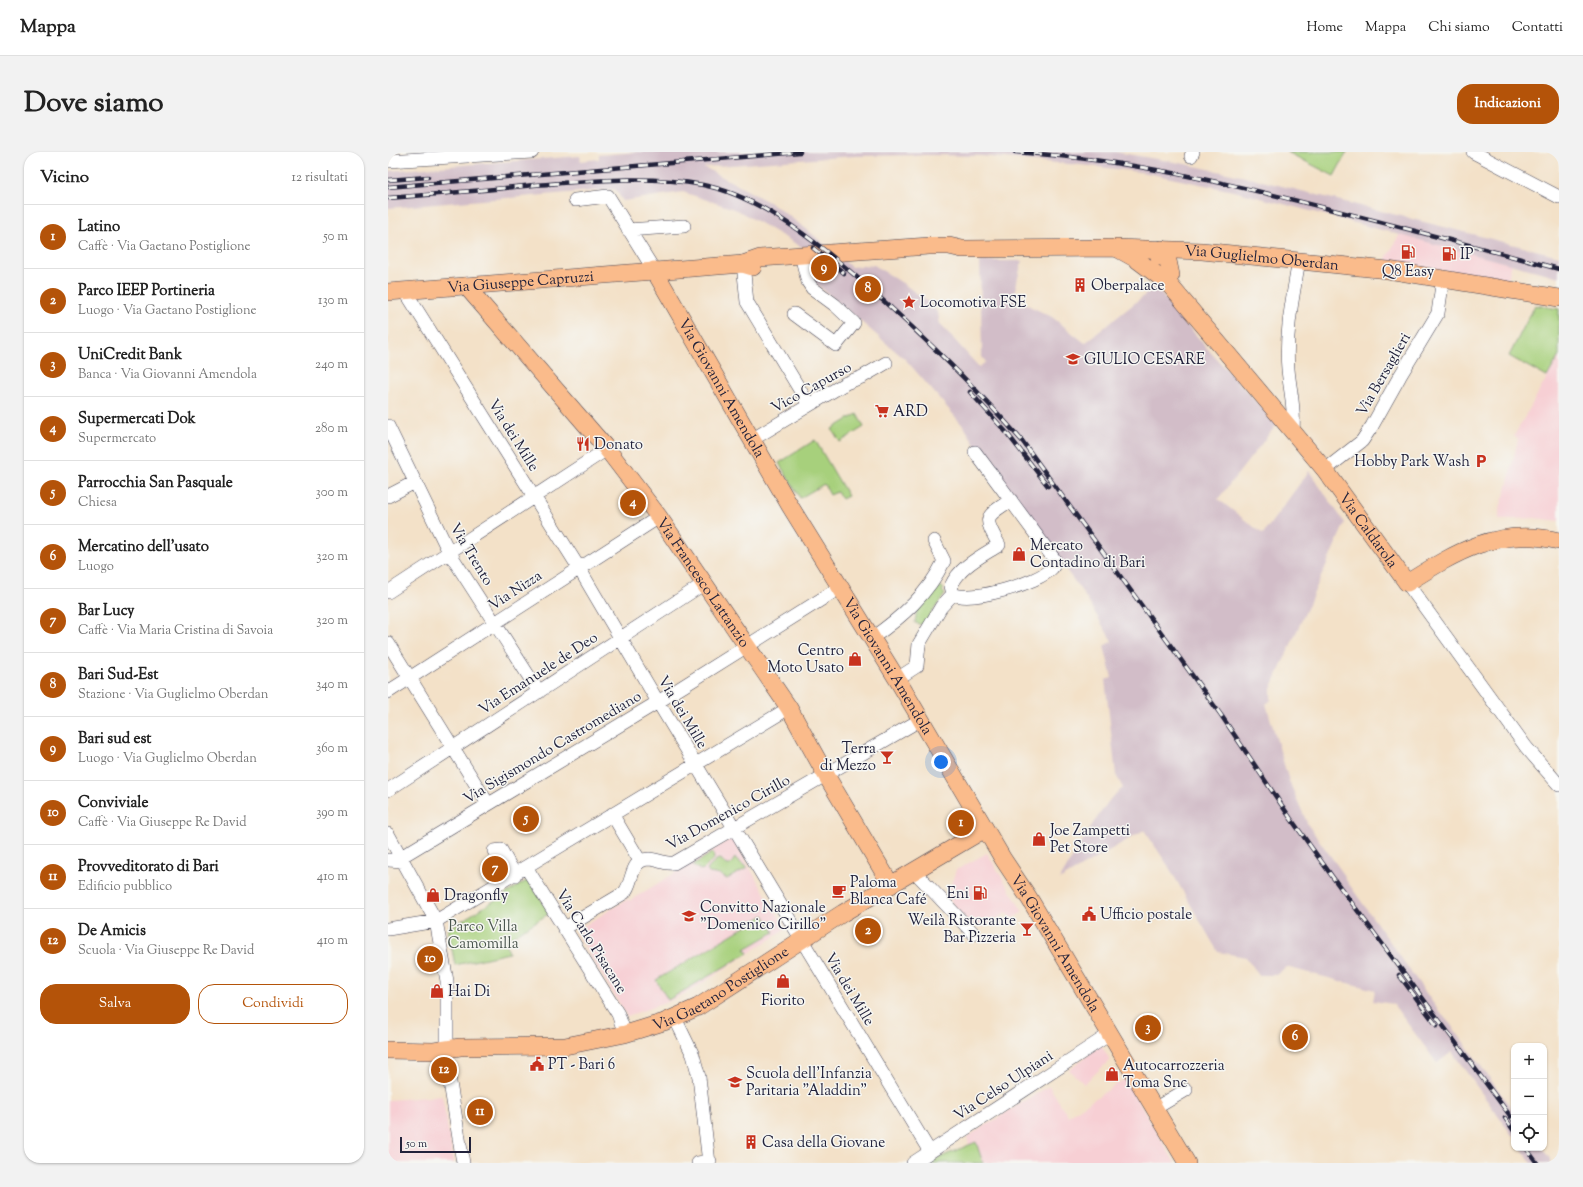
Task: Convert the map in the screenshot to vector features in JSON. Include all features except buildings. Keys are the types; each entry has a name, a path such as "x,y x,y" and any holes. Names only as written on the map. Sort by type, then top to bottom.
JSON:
{"main road":[{"name":"Via Guglielmo Oberdan","path":"654,270 743,264 760,258 871,249 942,246 962,249 1162,249 1202,251 1299,260 1443,278 1559,298"},
{"name":"Via Caldarola","path":"1116,248 1166,278 1325,470 1407,583"},
{"name":"Via Guglielmo Oberdan","path":"743,264 753,267 949,254 962,249"},
{"path":"1162,249 1167,256 1166,278"},
{"path":"1166,278 1179,262 1202,251"},
{"name":"Via Giuseppe Capruzzi","path":"388,292 654,270"},
{"name":"Via Giovanni Amendola","path":"654,270 790,506 897,679 985,829 1029,898 1154,1110 1187,1163"},
{"name":"Via Francesco Lattanzio","path":"466,286 607,449 659,517 789,708 826,775 891,885"},
{"path":"388,288 405,291"},
{"path":"1407,583 1464,549 1479,544 1511,538 1534,537 1559,541"},
{"name":"Via Gaetano Postiglione","path":"388,1050 447,1050 460,1047 565,1046 625,1034 674,1018 715,997 802,940 985,829"}],"street":[{"path":"388,161 412,161 532,152"},
{"path":"1473,152 1559,197"},
{"path":"388,167 404,165 412,161"},
{"path":"575,200 608,196 654,270"},
{"path":"628,230 684,226"},
{"path":"1293,430 1294,412 1288,370 1288,351 1299,260"},
{"path":"794,314 836,345 854,323 835,305 812,288 808,282 803,263"},
{"path":"743,264 747,302 809,405"},
{"name":"Via Bersaglieri","path":"1325,470 1362,442 1372,426 1438,313 1443,278"},
{"name":"Via dei Mille","path":"405,291 579,568 658,702 697,764 930,1152"},
{"name":"Vico Capurso","path":"752,439 809,405 886,363"},
{"name":"Via Trento","path":"388,426 449,552 539,692"},
{"path":"388,592 607,449"},
{"path":"953,594 966,597 991,593 1039,577 1052,568 1054,564 1054,559 975,452"},
{"path":"388,496 415,482"},
{"path":"953,594 952,586 958,575 970,563 999,545 988,525 988,520 990,515 1011,500"},
{"name":"Via Nizza","path":"388,692 659,517"},
{"path":"872,638 901,616 935,579 944,561 934,541"},
{"name":"Via Emanuele de Deo","path":"388,790 705,583"},
{"name":"Via Caldarola","path":"1407,583 1526,747 1559,785"},
{"name":"Via Sigismondo Castromediano","path":"402,859 488,804 658,702 748,646 759,637 841,587"},
{"path":"897,679 917,666 919,644 941,606 953,594"},
{"path":"388,643 488,804"},
{"path":"388,929 436,921 789,708"},
{"name":"Via Domenico Cirillo","path":"640,861 648,859 669,864 674,863 920,720"},
{"path":"565,928 624,893 628,888 634,867 640,861 612,814"},
{"path":"388,834 436,921 448,981 447,1064 463,1163"},
{"path":"494,851 501,850 514,875"},
{"path":"388,860 402,859"},
{"name":"Via Carlo Pisacane","path":"526,867 618,1014 625,1034"},
{"path":"914,871 974,934"},
{"path":"674,1018 698,1070 706,1162"},
{"name":"Via Celso Ulpiani","path":"913,1163 1110,1034"},
{"path":"1154,1110 1184,1091"}],"shaded area":[{"path":"638,152 1115,152 1180,163 1250,178 1559,256 1559,277 1238,192 1147,173 1091,166 981,156 927,155 855,156 704,167 774,205 805,228 851,267 874,265 904,284 928,302 938,313 940,324 979,367 986,362 982,357 980,261 1022,261 1013,298 1052,317 1085,343 1155,287 1212,354 1277,424 1218,499 1263,534 1309,471 1345,523 1271,689 1271,700 1266,704 1289,781 1308,825 1438,1010 1452,1026 1511,1108 1511,1134 1452,1052 1437,1063 1393,1004 1373,1001 1375,990 1286,967 1276,975 1259,975 1246,957 1218,952 1167,864 1144,830 1059,880 1094,822 1111,798 1123,788 1116,775 1105,680 1112,678 1104,646 1112,641 1083,593 976,447 965,428 906,360 813,281 807,266 829,263 810,249 805,249 737,210 683,192 623,201 615,189 388,208 388,171 580,156 581,161 599,159 599,155"},
{"name":"IP","path":"1400,234 1511,264 1508,281 1384,262"},
{"name":"Hobby Park Wash","path":"1559,356 1559,521 1534,518 1499,520 1499,511 1508,483 1518,439 1514,436"},
{"name":"Convitto Nazionale \"Domenico Cirillo\"","path":"732,838 786,929 692,990 668,1002 627,1016 575,931 628,899 629,901"},
{"name":"Eni","path":"987,853 1023,912 1012,919 1006,913 982,928 978,923 973,927 951,902 949,890 956,870"},
{"path":"1101,1045 1110,1060 1084,1084 1069,1070"},
{"path":"1125,1079 1175,1163 927,1163 969,1145 967,1137 1049,1086 1068,1116"},
{"path":"442,1096 454,1163 388,1163 388,1100"},
{"path":"1523,1151 1544,1151 1550,1159 1550,1163 1532,1163"}],"green space":[{"path":"1287,152 1347,152 1334,176"},
{"path":"1535,305 1559,309 1559,356 1547,377 1509,356"},
{"path":"857,414 864,427 840,442 832,429"},
{"path":"815,440 848,496 842,499 837,492 830,495 824,484 800,498 779,463"},
{"path":"941,586 944,589 942,591 945,594 923,625 915,623 917,608"},
{"path":"713,852 714,859 704,869 700,870 693,865"},
{"path":"735,858 747,868 727,879 720,875 709,873 707,870 716,860 721,859 726,865 730,865"},
{"name":"Parco Villa Camomilla","path":"528,880 550,913 506,940 509,953 455,965 448,929"},
{"path":"764,915 774,932 745,949 748,953 668,1000 656,980"},
{"path":"976,1142 983,1163 927,1163"}],"railway":[{"path":"388,187 800,152"},
{"path":"1015,152 1096,160 1136,166 1215,182 1294,200 1559,269"},
{"path":"388,180 428,177"},
{"path":"388,198 598,181 661,180 682,182 703,185 725,191 747,200 791,225 832,256 928,342 967,381 1023,442 1221,715 1291,819 1334,879 1511,1117"},
{"path":"813,248 844,273"},
{"path":"970,392 1006,432 1048,486"},
{"path":"1399,975 1437,1026"},
{"path":"1505,1118 1511,1127"},
{"path":"1528,1151 1537,1163"}],"place":[{"name":"Q8 Easy","path":"1408,252"},
{"name":"IP","path":"1449,254"},
{"name":"Bari sud est","path":"824,268"},
{"name":"Oberpalace","path":"1080,285"},
{"name":"Bari Sud-Est","path":"868,289"},
{"name":"Locomotiva FSE","path":"909,302"},
{"name":"GIULIO CESARE","path":"1073,359"},
{"name":"ARD","path":"882,411"},
{"name":"Donato","path":"583,444"},
{"name":"Hobby Park Wash","path":"1481,461"},
{"name":"Supermercati Dok","path":"633,503"},
{"name":"Mercato Contadino di Bari","path":"1019,554"},
{"name":"Centro Moto Usato","path":"855,659"},
{"name":"Terra di Mezzo","path":"887,757"},
{"name":"Parrocchia San Pasquale","path":"526,819"},
{"name":"Latino","path":"961,823"},
{"name":"Joe Zampetti Pet Store","path":"1039,839"},
{"name":"Bar Lucy","path":"495,869"},
{"name":"Paloma Blanca Café","path":"839,891"},
{"name":"Eni","path":"980,893"},
{"name":"Dragonfly","path":"433,895"},
{"name":"Ufficio postale","path":"1089,914"},
{"name":"Convitto Nazionale \"Domenico Cirillo\"","path":"689,916"},
{"name":"Weilà Ristorante Bar Pizzeria","path":"1027,929"},
{"name":"Parco IEEP Portineria","path":"868,931"},
{"name":"Conviviale","path":"430,959"},
{"name":"Fiorito","path":"783,981"},
{"name":"Hai Di","path":"437,991"},
{"name":"UniCredit Bank","path":"1148,1028"},
{"name":"Mercatino dell'usato","path":"1295,1037"},
{"name":"PT - Bari 6","path":"537,1064"},
{"name":"De Amicis","path":"444,1070"},
{"name":"Autocarrozzeria Toma Snc","path":"1112,1074"},
{"name":"Scuola dell'Infanzia Paritaria \"Aladdin\"","path":"735,1082"},
{"name":"Provveditorato di Bari","path":"480,1112"},
{"name":"Casa della Giovane","path":"751,1142"}]}
